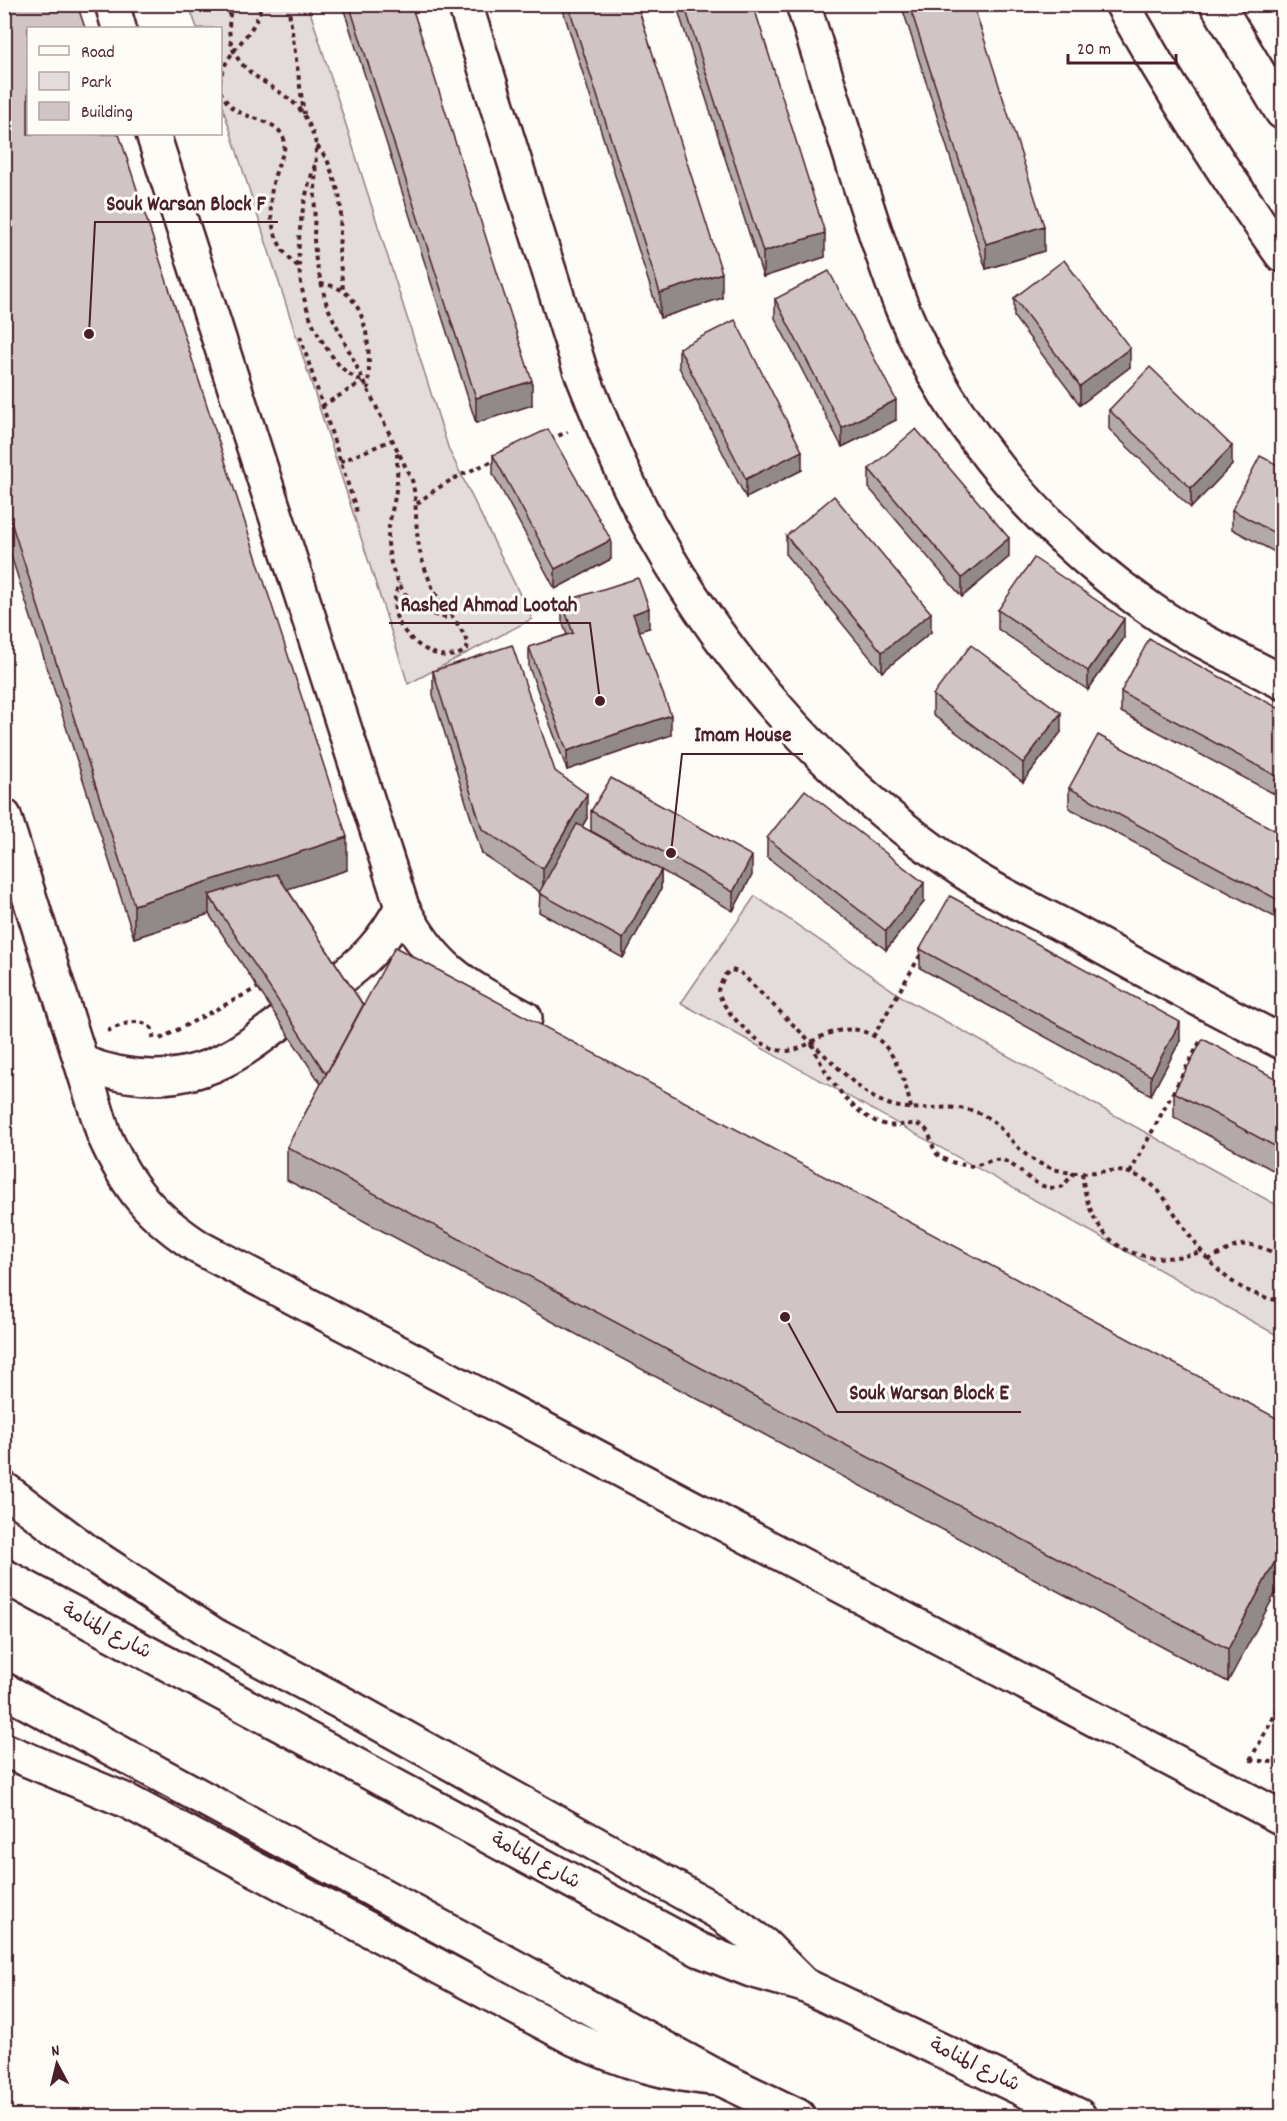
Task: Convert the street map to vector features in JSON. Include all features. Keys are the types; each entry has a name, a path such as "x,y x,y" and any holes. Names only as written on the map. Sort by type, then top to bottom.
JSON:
{"main road":[{"path":"112,4 119,27"},
{"path":"465,4 580,369 600,420 626,480 651,529 691,595 729,649 770,700 863,794 914,836 968,875 1217,1010 1282,1042"},
{"path":"803,4 883,257 904,311 929,363 958,413 992,460 1029,504 1070,545 1114,583 1162,616 1282,682"},
{"path":"1122,4 1194,127 1282,255"},
{"path":"1216,4 1282,112"},
{"path":"153,135 402,907 421,942 441,965 459,980 548,1031"},
{"path":"4,816 104,1135 116,1163 132,1188 174,1231 200,1248 1282,1818"},
{"path":"335,982 356,968 369,955 393,924 402,907"},
{"path":"83,1063 105,1072 129,1077 180,1076 231,1057 280,1023"},
{"path":"4,1489 88,1553 214,1635 346,1705 718,1912 764,1945 804,1984"},
{"name":"شارع المنامة","path":"4,1576 700,1950 751,1970 804,1984 1078,2116"},
{"path":"4,1690 721,2079 798,2116"},
{"path":"4,1750 127,1802 573,2038 645,2067 682,2075 721,2079"}],"path":[{"path":"231,4 230,37 240,63 250,74 294,104 304,116"},
{"path":"222,75 225,63 256,21 261,4"},
{"path":"288,4 304,116 316,144 327,159 339,192 341,210 339,253 343,289"},
{"path":"222,94 232,108 254,119 272,124 282,134 285,145 273,184 270,200 271,217 278,244 284,254 299,267"},
{"path":"316,144 314,240 320,284 327,306 412,480 417,504 418,542 425,570 436,595 467,638 468,644 463,652 447,655 436,654 417,645 406,636 399,625 395,611 394,597 399,583"},
{"path":"317,160 308,185 299,237 302,296 320,340 346,373 363,381"},
{"path":"320,284 332,284 343,289 352,297 365,328 369,349 368,392"},
{"path":"300,336 357,512"},
{"path":"322,406 363,381"},
{"path":"544,441 600,420"},
{"path":"340,462 392,440"},
{"path":"397,449 397,489 388,536 393,567 399,583 414,604 429,615 452,618"},
{"path":"417,504 445,482 500,459"},
{"path":"873,1037 927,945"},
{"path":"911,1108 896,1060 873,1037 851,1030 835,1032 823,1036 811,1043 799,1049 775,1050 756,1039 732,1016 718,994 718,986 725,975 731,970 740,972 811,1043 873,1097 888,1104 911,1108 970,1109 984,1115 997,1125 1022,1152 1040,1164 1074,1173 1103,1170 1130,1173 1146,1180 1160,1191 1201,1252 1225,1277 1245,1290 1268,1299 1282,1300"},
{"path":"154,1042 257,988"},
{"path":"1130,1173 1217,1010"},
{"path":"811,1043 826,1073 862,1113 886,1125 919,1125 930,1135 938,1155 946,1160 967,1167 998,1160 1007,1162 1024,1176 1048,1188 1063,1186 1074,1173"},
{"path":"1082,1173 1084,1193 1091,1211 1099,1226 1123,1250 1162,1259 1182,1258 1201,1252"},
{"path":"1208,1260 1241,1244 1255,1245 1282,1256"},
{"path":"1233,1792 1282,1702"}],"green space":[{"path":"189,5 308,5 449,450 532,619 408,684 222,105 222,27 197,27"},
{"path":"755,896 907,1000 1282,1208 1282,1338 681,1003"}],"building":[{"path":"4,4 77,4 85,27 27,27 27,135 119,135 347,837 134,905 4,500"},
{"path":"349,4 411,4 532,381 476,398"},
{"path":"568,4 637,4 722,273 660,293"},
{"path":"684,4 753,4 825,233 763,252"},
{"path":"909,4 973,4 1044,226 986,244"},
{"path":"1064,260 1130,348 1080,386 1014,298"},
{"path":"829,271 896,400 842,428 775,299"},
{"path":"735,320 802,451 746,479 679,348"},
{"path":"1150,367 1232,446 1191,488 1109,410"},
{"path":"548,429 611,540 555,569 493,455"},
{"path":"916,429 1009,538 962,578 869,469"},
{"path":"1260,456 1282,467 1282,537 1232,510"},
{"path":"834,496 931,613 882,652 786,536"},
{"path":"1034,558 1124,619 1088,671 998,610"},
{"path":"638,578 649,608 633,614 671,715 567,751 529,647 573,633 562,602"},
{"path":"1149,639 1282,710 1282,779 1121,692"},
{"path":"512,645 555,771 587,794 543,869 482,829 433,671"},
{"path":"971,645 1061,713 1023,763 933,695"},
{"path":"1098,735 1282,834 1282,902 1069,788"},
{"path":"611,778 752,856 733,892 591,811"},
{"path":"805,790 924,883 886,931 767,838"},
{"path":"577,824 661,870 623,939 539,893"},
{"path":"277,874 363,1005 326,1074 209,895"},
{"path":"950,896 1180,1022 1151,1076 920,949"},
{"path":"395,947 1282,1421 1282,1548 1228,1649 287,1147"},
{"path":"1203,1039 1282,1082 1282,1150 1174,1092"}],"place":[{"name":"Souk Warsan Block F","path":"89,334"},
{"name":"Rashed Ahmad Lootah","path":"600,701"},
{"name":"Imam House","path":"671,853"},
{"name":"Souk Warsan Block E","path":"785,1317"}]}
